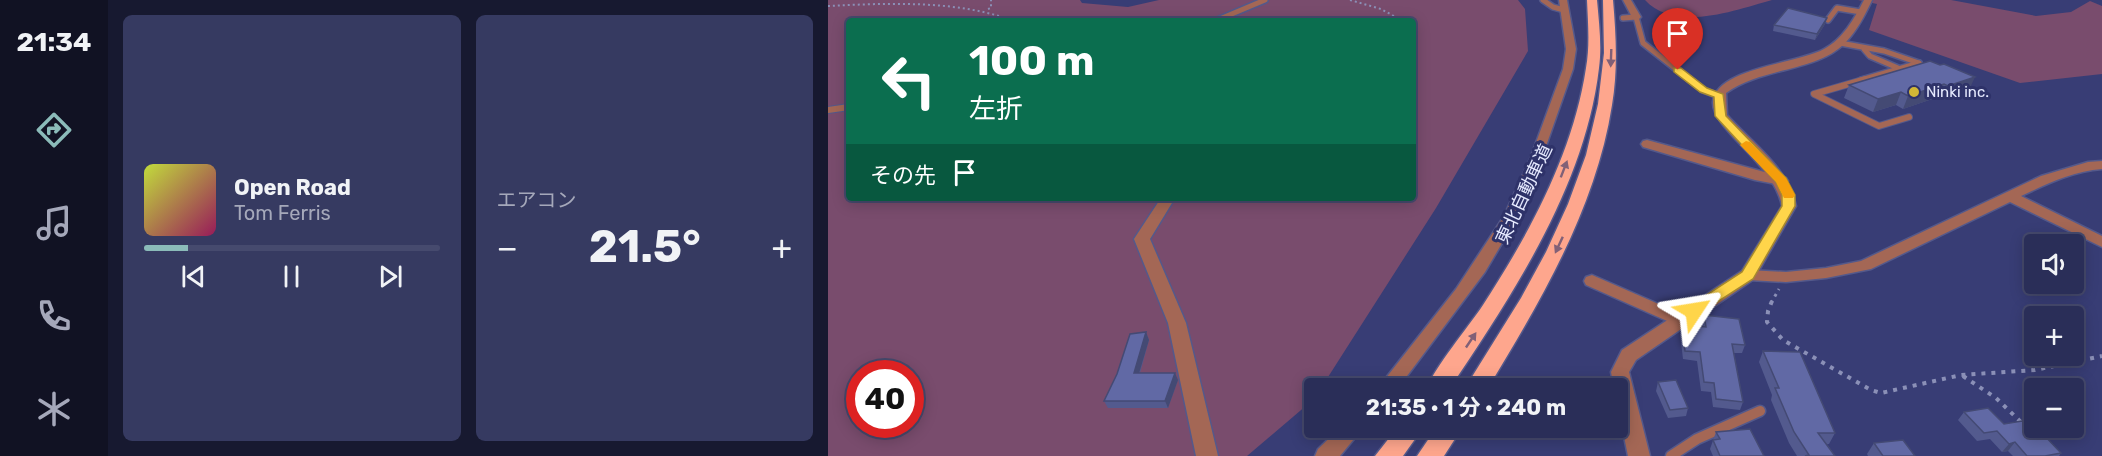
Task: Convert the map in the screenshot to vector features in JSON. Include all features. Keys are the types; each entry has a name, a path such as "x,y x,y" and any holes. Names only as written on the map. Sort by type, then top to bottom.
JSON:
{"highway":[{"name":"東北自動車道","path":"1445,378 1478,330 1528,246 1555,194 1573,145 1592,77 1592,0"},
{"path":"1482,378 1556,252 1580,197 1596,150 1607,105 1612,54 1608,0"},
{"path":"1388,456 1403,438"},
{"path":"1430,456 1443,438"}],"street":[{"path":"1627,0 1636,17"},
{"path":"1639,456 1620,372 1629,355 1748,275 1789,206 1788,195 1781,181 1721,116 1719,96 1727,85 1739,79 1819,54 1840,43 1865,6"},
{"path":"1395,378 1473,276 1496,242 1524,189 1568,69 1571,49 1566,10"},
{"path":"1647,144 1781,181"},
{"path":"1748,275 1786,277 1826,273 1865,265 2046,179 2088,166 2102,165"},
{"path":"2011,197 2102,242"},
{"path":"1167,201 1146,227 1142,239 1177,323 1207,456"},
{"path":"1592,281 1680,320"},
{"path":"1326,456 1343,438"}],"lane":[{"path":"1222,18 1265,0"},
{"path":"1543,0 1553,7 1566,10"},
{"path":"1828,20 1837,8 1865,6"},
{"path":"1623,18 1636,17 1643,43 1703,90 1719,96"},
{"path":"1840,43 1884,51 1930,67"},
{"path":"1863,48 1870,56 1898,68"},
{"path":"1909,117 1880,126 1814,94 1919,63"},
{"path":"828,110 846,107"},
{"path":"1671,456 1697,439 1760,411"}],"path":[{"path":"987,10 990,8 991,0"},
{"path":"1350,0 1381,9 1397,18"},
{"path":"828,6 933,3 967,5 1007,18"},
{"path":"1786,277 1768,308 1766,321 1771,330 1783,340 1871,390 1881,393 1961,375 2035,370 2102,356"},
{"path":"1961,375 1996,398 2024,425"}],"shaded area":[{"path":"828,0 1080,0 1082,3 1128,7 1159,0 1518,0 1525,9 1528,51 1436,208 1327,378 1304,378 1304,408 1247,456 828,456"},
{"path":"1645,0 1772,0 1724,13 1689,17 1658,10"},
{"path":"1858,0 1951,0 2036,16 2071,12 2090,1 2102,6 2102,74 2020,83 1869,30 1877,4"}],"building":[{"path":"1788,8 1827,18 1817,34 1774,25"},
{"path":"1930,61 1940,65 1944,64 1975,77 1908,96 1901,92 1878,99 1849,85"},
{"path":"1704,315 1739,319 1745,345 1732,344 1743,402 1716,399 1714,383 1704,382 1700,352 1685,351 1682,325 1706,327"},
{"path":"1146,332 1134,373 1175,373 1165,401 1104,401 1117,374 1130,334"},
{"path":"1763,351 1800,352 1835,433 1818,433 1835,456 1805,456 1809,455 1794,432 1775,388 1779,388"},
{"path":"1676,380 1688,408 1670,410 1658,382"},
{"path":"1988,408 2004,424 2022,421 2024,438 2047,438 2061,453 2027,456 2015,442 2009,444 1997,431 1984,433 1964,412"},
{"path":"1750,429 1764,456 1720,456 1713,440 1720,439 1716,432"},
{"path":"1903,440 1915,456 1883,456 1874,443"}],"slow traffic":[{"path":"1746,145 1781,181 1788,195"}],"place":[{"name":"Ninki inc.","path":"1914,92"}],"route":[{"path":"1678,70 1703,90 1719,96 1721,116 1781,181 1788,195 1789,206 1748,275 1694,311"}]}
